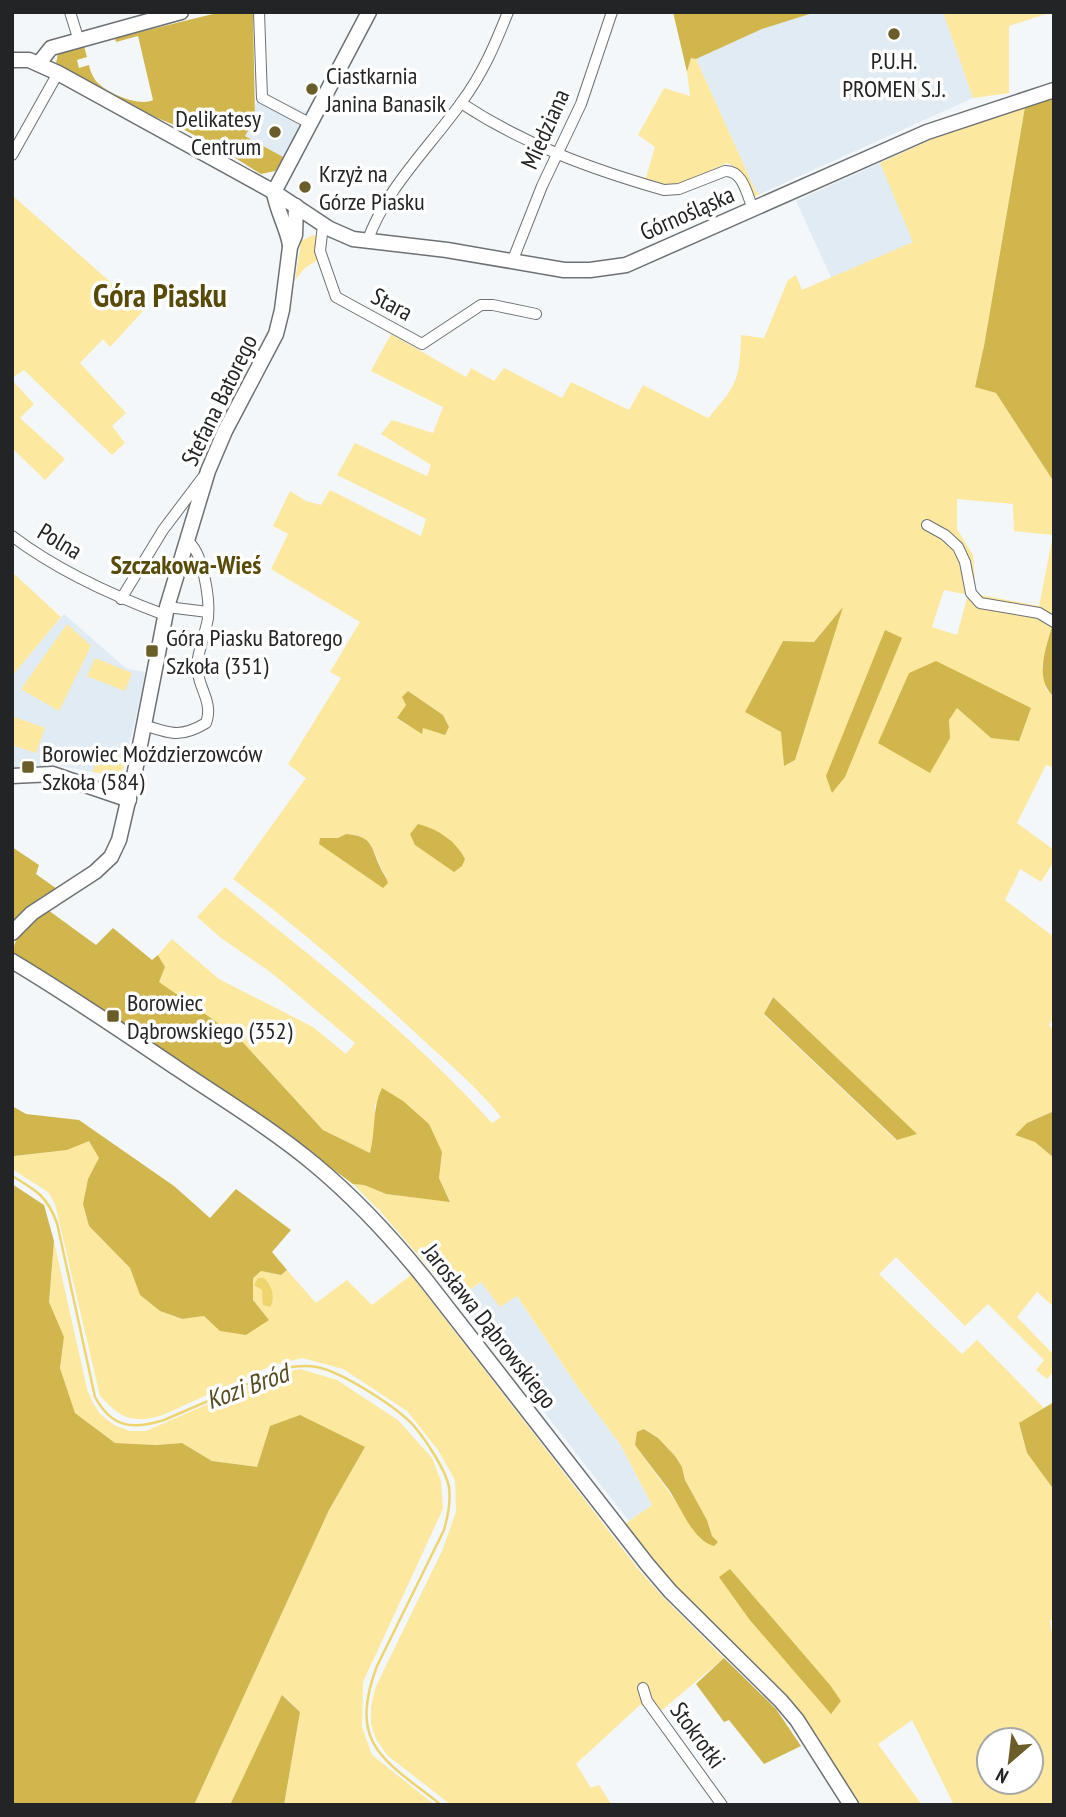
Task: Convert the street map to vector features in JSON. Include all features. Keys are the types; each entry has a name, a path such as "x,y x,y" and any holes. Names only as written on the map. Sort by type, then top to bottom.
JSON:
{"street":[{"path":"70,12 79,41"},
{"path":"39,63 51,48 79,41 139,18 181,12"},
{"path":"259,12 262,98 311,124"},
{"path":"274,192 369,12"},
{"path":"367,242 375,219 386,200 461,103 488,63 508,12"},
{"name":"Miedziana","path":"512,262 542,186 581,104 612,12"},
{"name":"Górnośląska","path":"13,57 39,63 58,73 274,192 323,225 353,239 447,250 564,270 626,265 927,132 1054,90"},
{"path":"12,155 58,73"},
{"path":"461,103 494,124 558,155 672,191 732,170 738,175 752,209"},
{"name":"Stefana Batorego","path":"274,192 275,201 293,241"},
{"path":"283,218 296,206"},
{"name":"Stefana Batorego","path":"12,933 32,913 85,880 107,862 122,831 166,611 208,471 225,431 276,334 293,241 296,206"},
{"path":"293,241 323,225"},
{"name":"Stara","path":"323,225 320,251 336,297 422,344 481,305 493,304 536,314"},
{"path":"121,598 163,530 208,471"},
{"path":"927,525 945,535 958,547 965,562 971,593 979,603 1039,613 1054,622"},
{"name":"Polna","path":"12,536 48,561 121,598 166,611 208,612"},
{"path":"144,725 174,734 195,730 206,723 209,714 208,699 201,685 197,661 208,612 201,565 194,545 187,541"},
{"path":"12,776 53,774 129,800"},
{"name":"Jarosława Dąbrowskiego","path":"12,961 281,1138 315,1164 354,1200 432,1288 670,1591 781,1700 797,1720 851,1805"},
{"name":"Stokrotki","path":"643,1688 647,1701 722,1805"}],"shaded area":[{"path":"221,12 253,12 255,119 245,136 285,158 275,171 261,174 224,151 155,117 56,63 58,54 84,46 87,57 77,60 79,68 89,65 97,82 117,95 133,101 147,102 153,100 138,36 116,42 115,38"},
{"path":"673,12 816,12 762,29 696,59 691,58 687,72"},
{"path":"816,12 943,12 973,98 760,194 756,192 696,59 762,29"},
{"path":"943,12 1052,12 1009,26 1009,93 973,98"},
{"path":"691,58 696,59 756,192 760,194 753,198 741,173 727,163 674,187 645,181 655,147 638,135 664,88 690,96 687,72"},
{"path":"266,96 309,113 285,158 245,136 255,119 255,104"},
{"path":"1054,97 1054,482 996,393 975,387 1025,107"},
{"path":"1025,107 975,386 996,393 1054,482 1054,619 1042,665 1046,689 1054,697 1054,768 1046,765 1017,823 1054,850 1054,861 1041,882 1020,869 1005,900 1054,937 1054,1016 1049,1026 1054,1029 1054,1111 1027,1123 1035,1142 1054,1158 1054,1307 1037,1292 1017,1317 1054,1355 1054,1371 1047,1379 1036,1370 1044,1360 988,1304 965,1326 896,1257 879,1274 962,1354 977,1340 1044,1408 1019,1424 1027,1453 1054,1490 1054,1621 1050,1620 1054,1648 1054,1805 954,1805 912,1720 878,1744 922,1805 857,1805 793,1706 767,1676 676,1588 625,1524 652,1505 620,1444 579,1389 517,1296 500,1307 481,1282 456,1299 353,1184 364,1185 386,1194 450,1201 439,1178 442,1152 375,1103 375,1132 370,1153 323,1130 238,1037 158,982 165,967 158,955 172,939 219,979 313,1027 346,1054 355,1043 273,974 221,938 197,917 225,887 397,1029 492,1123 501,1117 483,1096 375,996 233,879 306,778 288,764 341,678 330,672 360,622 271,569 288,534 273,526 290,491 306,501 321,505 330,490 421,536 426,519 337,475 355,443 427,476 431,465 381,434 392,420 433,433 443,407 371,371 391,334 466,377 471,368 494,381 504,368 562,398 571,382 629,410 643,385 708,418 735,381 740,362 741,335 764,338 788,280 796,275 802,290 913,242 880,163 956,128","holes":["957,499 1013,504 1014,531 1053,535 1039,606 976,594 973,555 957,529","944,590 968,595 957,635 932,627","842,609 795,760 784,766 782,732 745,712 783,641 814,642","936,662 991,738 957,708 949,720","408,691 443,715 449,727 423,728 422,733 397,719 407,705","346,834 370,843 387,878 320,838 339,838","773,997 916,1134 896,1140 764,1015","645,1429 675,1456 707,1520 712,1536 718,1542 677,1503 635,1445"]},
{"path":"880,163 914,242 832,279 796,201"},
{"path":"12,195 143,311 110,347 103,339 80,363 126,413 112,426 125,443 112,455 24,370 12,378"},
{"path":"313,235 317,236 319,259 305,268 295,280 301,241"},
{"path":"12,380 34,404 20,418 65,459 45,480 12,448"},
{"path":"12,572 61,617 12,676"},
{"path":"843,607 795,760 784,766 781,732 745,712 783,641 814,642"},
{"path":"64,614 122,665 145,672 121,777 54,765 12,767 12,676"},
{"path":"1054,619 1054,697 1047,689 1043,670"},
{"path":"67,624 91,646 59,711 21,689"},
{"path":"885,630 902,638 845,777 832,793 826,776"},
{"path":"95,658 132,673 125,691 87,676"},
{"path":"936,661 1031,708 1019,741 991,738 957,708 949,720 950,738 930,773 878,743 909,673"},
{"path":"408,691 443,715 449,727 445,735 423,728 422,734 397,718 406,705 402,697"},
{"path":"12,716 45,728 36,753 12,745"},
{"path":"98,751 126,758 121,777 93,772"},
{"path":"418,824 433,829 451,841 465,859 462,866 454,872 415,845 410,834"},
{"path":"346,834 361,837 370,844 388,883 383,888 319,844 320,838 338,838"},
{"path":"12,847 39,865 36,874 57,889 41,897 12,921"},
{"path":"48,910 96,945 113,928 152,960 158,955 165,967 159,982 238,1037 323,1130 370,1153 382,1088 403,1101 429,1124 442,1152 439,1178 450,1202 386,1194 364,1185 353,1184 270,1123 14,954 20,934"},
{"path":"773,997 917,1134 897,1140 764,1014"},
{"path":"12,1106 26,1114 79,1120 174,1186 210,1218 236,1189 291,1230 272,1252 287,1270 281,1275 261,1271 253,1278 253,1300 269,1320 246,1335 220,1331 204,1316 182,1319 160,1311 140,1295 130,1268 89,1226 83,1204 88,1179 99,1158 89,1141 67,1150 14,1156 12,1160"},
{"path":"1054,1111 1054,1158 1035,1142 1015,1135 1027,1123"},
{"path":"89,1140 100,1158 88,1179 83,1204 89,1226 130,1268 140,1295 160,1311 181,1319 204,1316 269,1320 253,1300 253,1277 261,1271 281,1275 287,1270 316,1303 347,1280 372,1305 411,1275 639,1570 724,1658 662,1710 640,1705 576,1764 591,1788 599,1785 612,1805 451,1805 387,1755 376,1739 371,1724 371,1706 376,1686 442,1551 456,1512 455,1480 438,1450 407,1411 343,1369 302,1358 271,1366 153,1418 128,1417 114,1410 100,1396 55,1204 48,1192 12,1169 14,1156 67,1150"},
{"path":"12,1184 44,1205 54,1241 49,1302 64,1337 60,1368 75,1413 115,1443 182,1443 212,1461 257,1467 270,1426 300,1415 365,1447 329,1510 194,1805 12,1805"},
{"path":"54,1241 87,1389 100,1414 114,1425 130,1431 146,1431 274,1375 300,1369 337,1380 398,1420 432,1458 441,1481 443,1509 363,1682 362,1727 372,1755 435,1805 284,1805 300,1712 283,1695 230,1805 194,1805 329,1510 365,1447 270,1426 257,1467 212,1461 182,1443 115,1443 75,1413 60,1368 64,1337 49,1302"},
{"path":"258,1278 264,1278 271,1288 273,1300 270,1307 263,1305 262,1290 254,1285"},
{"path":"482,1282 516,1295 579,1389 620,1444 652,1505 629,1521 456,1299"},
{"path":"1054,1402 1054,1490 1027,1453 1019,1423"},
{"path":"644,1429 658,1438 682,1467 685,1480 707,1520 712,1536 718,1542 714,1546 694,1531 669,1490 635,1445 637,1432"},
{"path":"730,1569 830,1685 841,1701 831,1714 749,1619 719,1577"},
{"path":"724,1658 776,1709 801,1746 764,1764 729,1720 724,1722 696,1684"},
{"path":"282,1695 300,1712 284,1805 230,1805"}],"waterway":[{"name":"Kozi Bród","path":"12,1176 40,1195 57,1223 95,1397 116,1421 142,1425 164,1420 285,1368 309,1366 328,1370 382,1400 406,1418 429,1447 444,1472 449,1487 447,1519 377,1666 366,1715 369,1733 377,1749 403,1776 441,1805"}],"place":[{"name":"P.U.H. PROMEN S.J.","path":"894,34"},
{"name":"Ciastkarnia Janina Banasik","path":"312,89"},
{"name":"Delikatesy Centrum","path":"275,132"},
{"name":"Krzyż na Górze Piasku","path":"305,187"},
{"name":"Góra Piasku Batorego Szkoła (351)","path":"152,651"},
{"name":"Borowiec Moździerzowców Szkoła (584)","path":"28,767"},
{"name":"Borowiec Dąbrowskiego (352)","path":"113,1016"}],"district":[{"name":"Góra Piasku","path":"160,295"},
{"name":"Szczakowa-Wieś","path":"186,564"}]}
